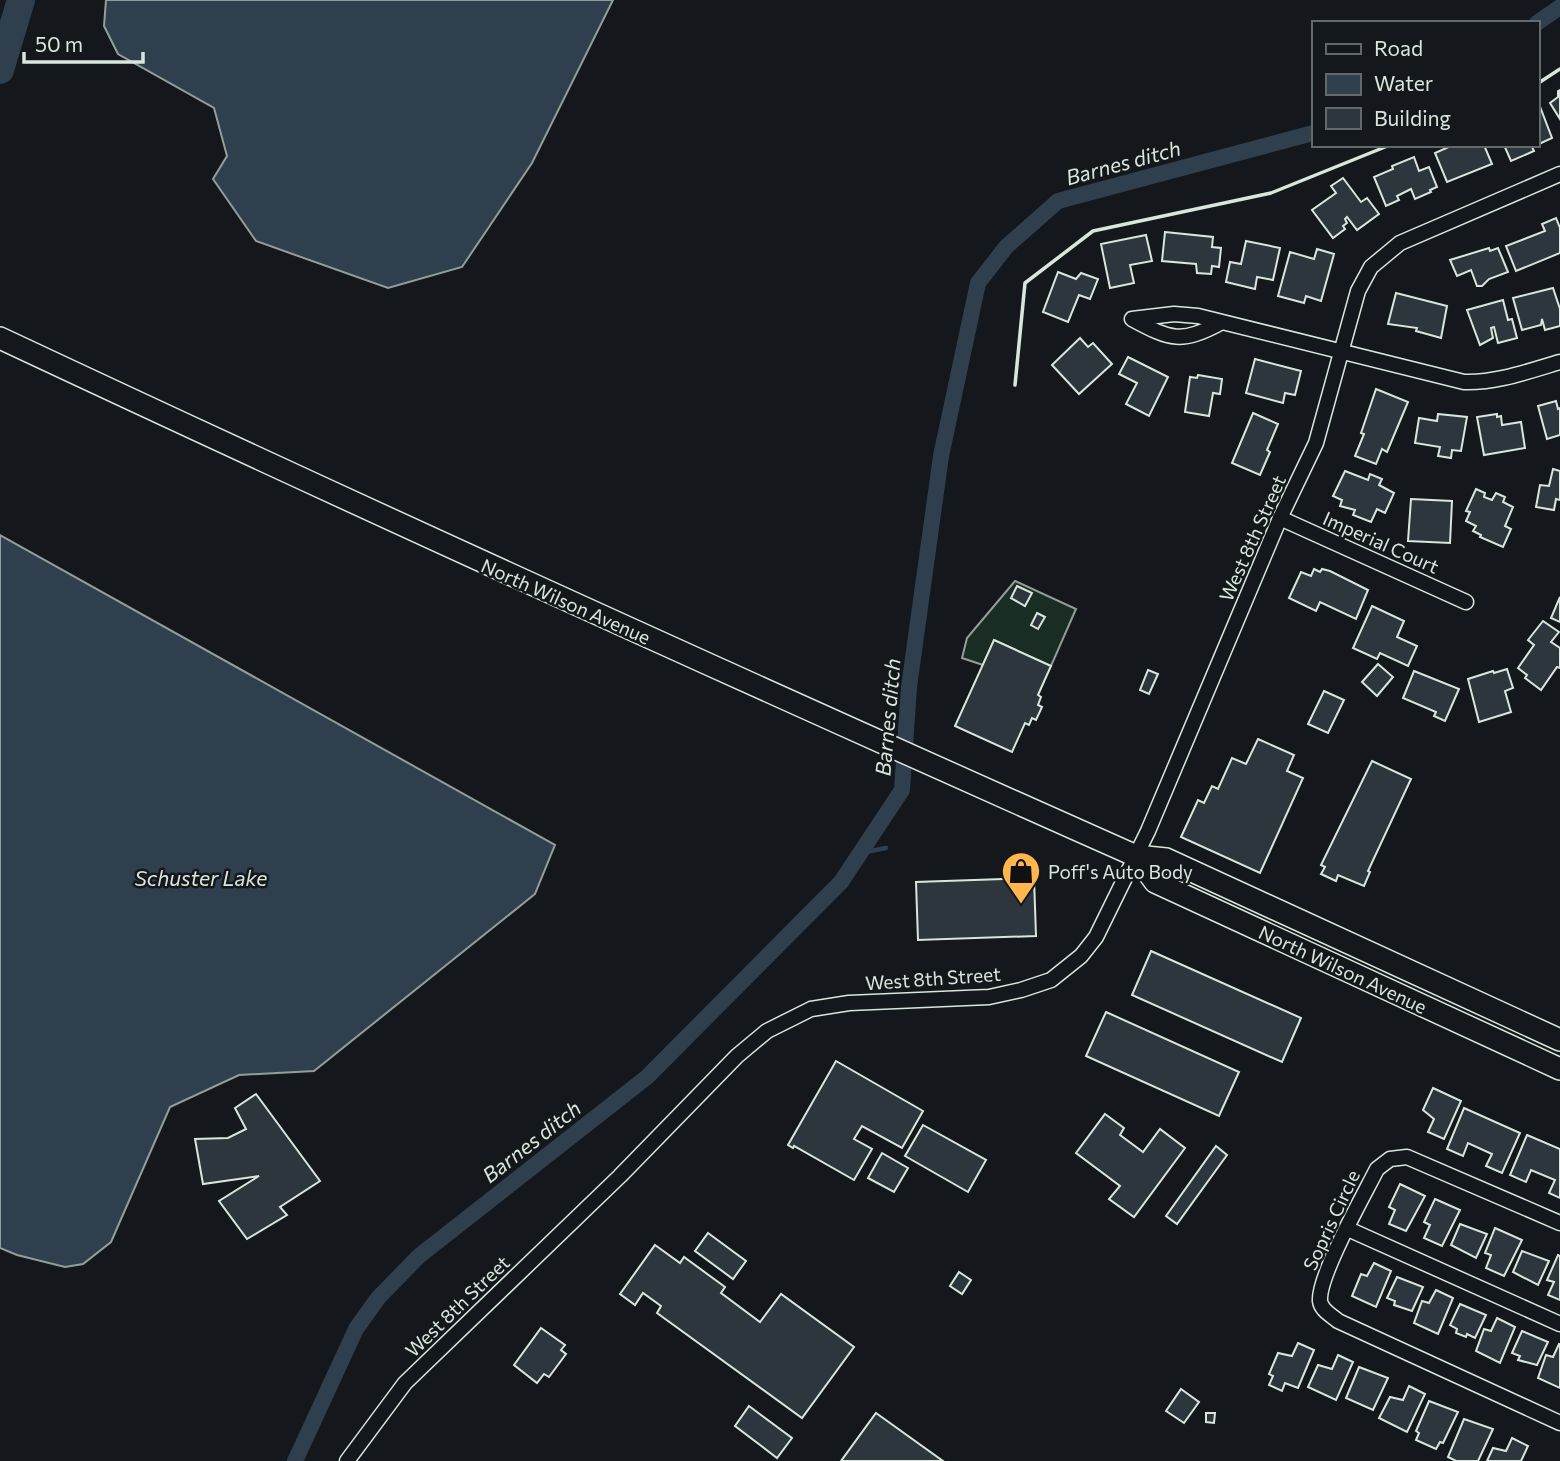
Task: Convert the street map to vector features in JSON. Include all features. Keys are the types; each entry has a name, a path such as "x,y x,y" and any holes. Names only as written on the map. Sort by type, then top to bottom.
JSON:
{"main road":[{"name":"North Wilson Avenue","path":"0,338 382,517 875,740 1136,856 1166,859 1560,1040"},
{"name":"North Wilson Avenue","path":"1136,856 1155,882 1560,1069"}],"street":[{"name":"West 8th Street","path":"347,1461 405,1383 620,1176 737,1056 767,1031 811,1009 849,1003 989,996 1021,990 1051,980 1065,971 1096,937 1136,856 1280,518 1316,443 1352,307 1363,279 1390,249 1560,174"},
{"path":"1222,322 1200,334 1184,338 1161,334 1132,319 1174,314 1222,322 1471,382 1511,376 1560,362"},
{"name":"Imperial Court","path":"1280,518 1466,602"},
{"name":"Sopris Circle","path":"1560,1223 1407,1157 1390,1159 1377,1169 1323,1280 1320,1302 1323,1309 1338,1321 1560,1423"},
{"path":"1348,1229 1560,1324"}],"green space":[{"path":"1015,581 1076,609 1051,666 994,640 983,665 962,658 967,638"}],"water":[{"path":"106,0 613,0 532,163 462,267 388,288 256,241 213,179 227,156 214,108 118,54 104,26"},
{"name":"Schuster Lake","path":"0,535 555,845 535,894 314,1071 239,1075 170,1107 111,1242 83,1264 65,1267 0,1248"}],"building":[{"path":"1560,90 1560,119 1550,103 1558,97"},
{"path":"1539,104 1552,138 1539,144"},
{"path":"1448,147 1485,147 1492,164 1447,182 1435,153"},
{"path":"1505,147 1532,147 1534,151 1511,161"},
{"path":"1414,157 1419,171 1429,167 1437,187 1415,199 1411,189 1397,196 1399,200 1386,206 1374,177"},
{"path":"1343,178 1361,202 1367,198 1379,214 1357,230 1347,217 1347,223 1343,226 1345,229 1333,238 1312,210 1336,193 1331,186"},
{"path":"1556,218 1560,228 1560,253 1516,271 1506,246 1545,231 1542,224"},
{"path":"1165,232 1213,237 1212,247 1221,248 1219,267 1212,266 1211,274 1197,273 1196,264 1162,261"},
{"path":"1146,235 1152,261 1130,265 1134,283 1110,288 1101,244"},
{"path":"1246,241 1280,248 1273,280 1257,277 1255,289 1226,282 1230,262 1241,264"},
{"path":"1489,248 1490,251 1498,248 1508,272 1489,279 1482,286 1477,286 1471,270 1457,276 1450,260"},
{"path":"1317,249 1334,254 1321,301 1306,296 1304,303 1278,296 1290,252 1314,259"},
{"path":"1058,272 1076,279 1081,273 1098,279 1090,299 1079,295 1068,322 1043,312"},
{"path":"1553,288 1560,309 1560,326 1545,330 1542,319 1541,325 1522,330 1513,298"},
{"path":"1396,293 1447,306 1441,338 1416,331 1417,328 1388,324"},
{"path":"1503,300 1508,320 1512,319 1517,338 1498,343 1494,327 1491,328 1493,338 1480,345 1467,310"},
{"path":"1080,338 1088,347 1093,343 1112,364 1079,394 1052,365"},
{"path":"1128,357 1168,377 1149,416 1126,404 1137,383 1119,374"},
{"path":"1255,359 1301,371 1295,395 1285,393 1283,403 1246,393"},
{"path":"1198,375 1222,379 1220,394 1213,393 1209,416 1185,412 1190,377 1197,378"},
{"path":"1376,389 1408,402 1387,452 1382,449 1376,464 1355,456"},
{"path":"1556,401 1558,409 1560,408 1560,435 1547,439 1538,406"},
{"path":"1253,413 1278,424 1260,475 1232,463"},
{"path":"1438,414 1467,417 1461,451 1452,450 1451,458 1438,456 1440,447 1415,443 1419,418 1437,421"},
{"path":"1497,414 1497,417 1501,416 1502,425 1521,422 1525,448 1484,455 1477,417"},
{"path":"1553,469 1560,471 1560,500 1556,499 1554,510 1536,507 1540,485 1549,486"},
{"path":"1345,471 1368,480 1370,474 1382,479 1379,485 1394,493 1385,513 1377,509 1371,522 1353,515 1355,510 1340,506 1342,500 1333,496"},
{"path":"1476,489 1492,500 1496,493 1505,497 1503,502 1513,507 1505,526 1511,529 1503,547 1480,537 1481,535 1473,531 1476,526 1466,521 1470,512 1466,511"},
{"path":"1411,499 1452,501 1450,543 1408,541"},
{"path":"1314,569 1320,572 1322,569 1330,571 1368,590 1356,619 1320,602 1316,611 1289,598 1301,572 1311,576"},
{"path":"1017,586 1032,593 1025,606 1011,598"},
{"path":"1560,597 1560,622 1551,618"},
{"path":"1372,606 1404,621 1397,637 1417,646 1408,666 1380,653 1377,659 1353,648"},
{"path":"1037,613 1045,617 1038,629 1031,625"},
{"path":"1543,621 1559,632 1551,642 1560,648 1560,668 1557,667 1541,690 1525,678 1527,675 1518,668 1534,645 1528,640"},
{"path":"994,640 1051,666 1038,695 1041,697 1038,705 1042,707 1036,720 1032,718 1029,725 1025,723 1012,752 955,726"},
{"path":"1378,664 1393,677 1377,696 1362,682"},
{"path":"1507,669 1513,688 1505,691 1511,712 1479,722 1468,679"},
{"path":"1148,670 1158,674 1149,694 1140,690"},
{"path":"1414,671 1459,689 1445,721 1434,716 1436,712 1403,698"},
{"path":"1324,691 1344,700 1328,733 1308,724"},
{"path":"1258,739 1294,755 1287,771 1303,778 1260,873 1181,837 1198,800 1204,803 1212,786 1218,789 1232,758 1246,764"},
{"path":"1372,761 1411,779 1368,871 1370,872 1364,886 1338,875 1336,881 1321,874 1325,867 1321,865"},
{"path":"1034,878 1036,936 918,940 916,882"},
{"path":"1151,951 1301,1018 1282,1062 1132,995"},
{"path":"1106,1012 1239,1072 1219,1116 1086,1056"},
{"path":"836,1061 923,1111 902,1148 862,1126 854,1139 872,1149 854,1180 788,1145"},
{"path":"1433,1088 1461,1101 1444,1139 1428,1132 1434,1119 1423,1110"},
{"path":"256,1094 320,1181 280,1207 287,1215 247,1239 219,1201 259,1176 203,1184 195,1139 228,1138 246,1129 235,1108"},
{"path":"1464,1108 1520,1133 1502,1173 1486,1166 1492,1154 1468,1143 1463,1156 1447,1149"},
{"path":"1105,1114 1124,1128 1120,1135 1143,1152 1160,1129 1185,1148 1134,1217 1109,1199 1120,1186 1076,1153"},
{"path":"923,1125 986,1160 968,1192 905,1156"},
{"path":"1527,1135 1560,1149 1560,1198 1549,1193 1555,1180 1531,1170 1526,1182 1510,1175"},
{"path":"1216,1146 1227,1155 1177,1224 1166,1216"},
{"path":"882,1153 908,1168 894,1192 868,1178"},
{"path":"1400,1184 1425,1196 1406,1231 1389,1224 1395,1210 1389,1207"},
{"path":"1435,1199 1460,1210 1442,1246 1424,1238 1430,1225 1424,1222"},
{"path":"1460,1224 1487,1234 1476,1258 1451,1245"},
{"path":"1495,1228 1522,1240 1504,1276 1486,1268 1491,1255 1485,1253"},
{"path":"708,1233 746,1261 733,1279 695,1251"},
{"path":"655,1245 680,1263 684,1257 725,1287 721,1293 760,1322 781,1294 854,1347 802,1418 657,1313 661,1306 643,1293 635,1305 620,1294"},
{"path":"1522,1251 1549,1261 1538,1285 1513,1272"},
{"path":"1558,1255 1560,1300 1548,1295 1554,1282 1547,1280"},
{"path":"1374,1263 1391,1271 1376,1307 1352,1296 1361,1274 1367,1276"},
{"path":"959,1272 971,1280 962,1294 950,1286"},
{"path":"1397,1277 1423,1287 1412,1311 1394,1305 1395,1301 1387,1298"},
{"path":"1436,1290 1453,1298 1438,1334 1414,1323 1422,1301 1429,1303"},
{"path":"1460,1304 1486,1315 1475,1338 1456,1333 1457,1329 1450,1325"},
{"path":"1497,1318 1515,1327 1500,1363 1476,1351 1484,1329 1491,1331"},
{"path":"541,1328 565,1345 561,1350 566,1354 549,1377 544,1374 537,1383 514,1365"},
{"path":"1522,1331 1548,1342 1537,1365 1518,1360 1520,1356 1512,1353"},
{"path":"1298,1343 1314,1350 1298,1388 1285,1383 1282,1391 1269,1385 1273,1376 1269,1374 1278,1353 1292,1356"},
{"path":"1559,1344 1560,1388 1538,1378 1546,1355 1553,1357"},
{"path":"1338,1355 1353,1362 1336,1400 1308,1387 1318,1365 1332,1369"},
{"path":"1359,1367 1388,1378 1373,1410 1346,1398"},
{"path":"1409,1386 1425,1394 1407,1432 1379,1418 1390,1397 1403,1400"},
{"path":"1181,1389 1199,1402 1184,1423 1166,1411"},
{"path":"1429,1401 1458,1412 1443,1443 1440,1442 1436,1449 1416,1440 1419,1433 1416,1431"},
{"path":"749,1406 792,1438 777,1458 735,1426"},
{"path":"876,1413 943,1461 841,1461"},
{"path":"1206,1413 1215,1413 1214,1423 1206,1422"},
{"path":"1464,1419 1493,1429 1478,1461 1456,1461 1448,1457"},
{"path":"1512,1438 1528,1446 1521,1461 1487,1461 1493,1448 1506,1451"}],"waterway":[{"path":"0,70 21,0"},
{"name":"Barnes ditch","path":"1539,22 1560,7"},
{"name":"Barnes ditch","path":"295,1461 356,1329 378,1298 419,1256 647,1077 841,882 902,790 909,687 941,456 978,283 1006,247 1058,201 1312,133"},
{"path":"860,853 886,848"}],"wall":[{"path":"1539,83 1560,69"},
{"path":"1015,385 1025,283 1093,231 1271,193 1385,147"}],"place":[{"name":"Poff's Auto Body","path":"1021,905"}]}
